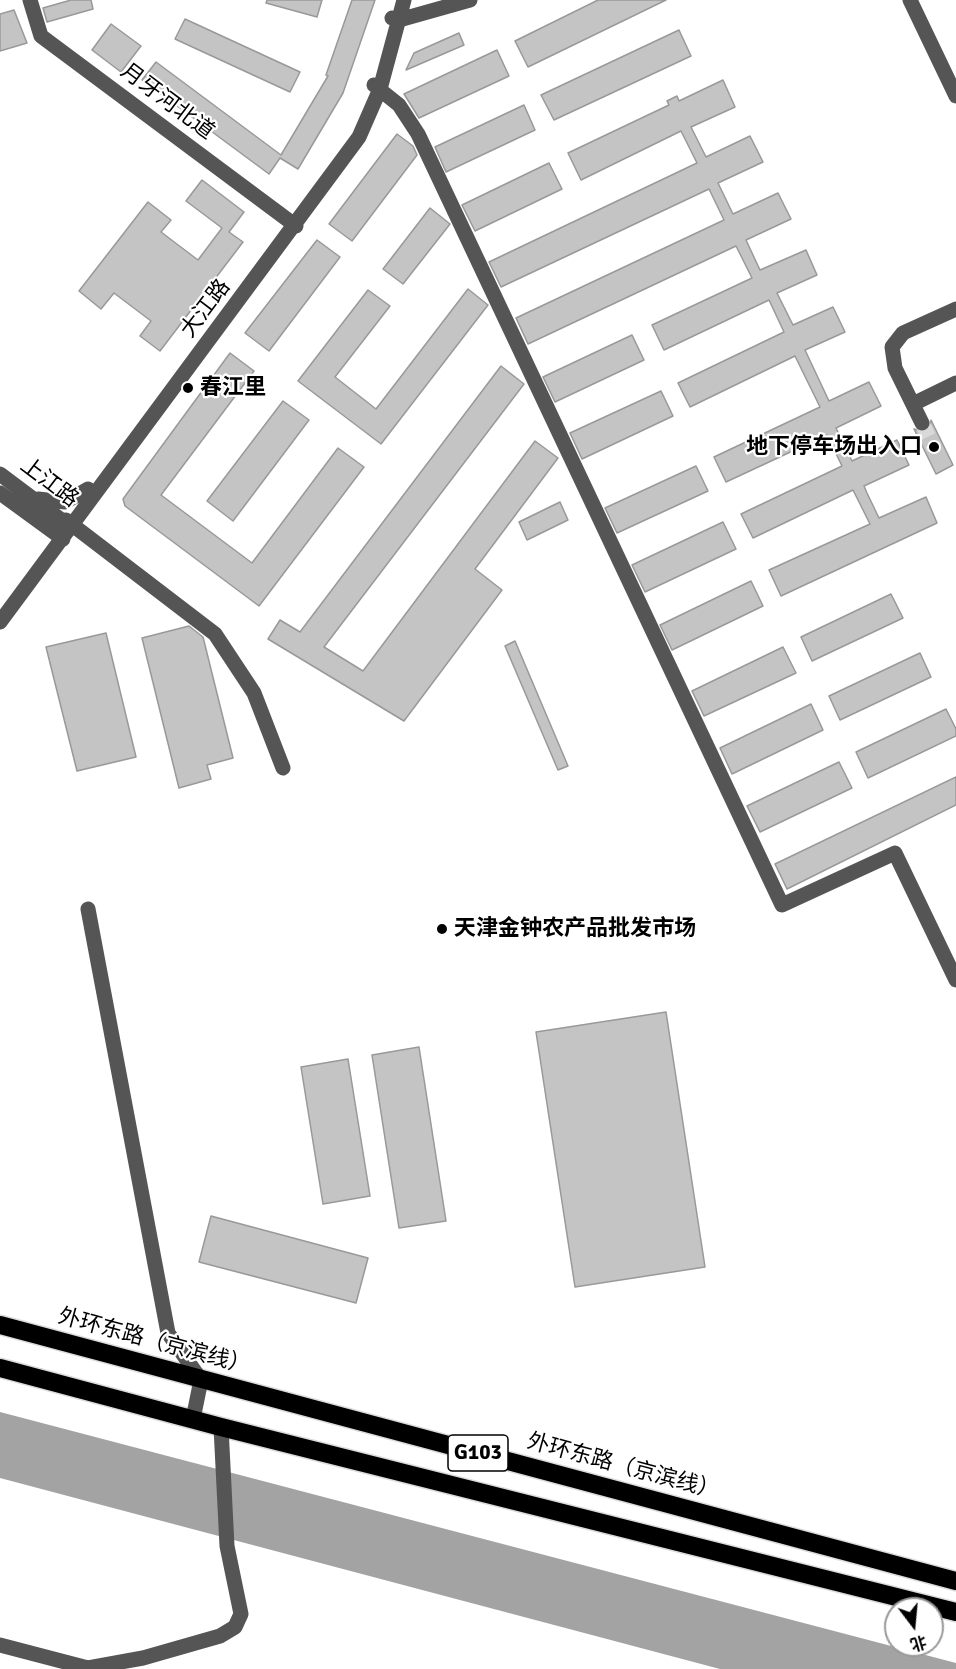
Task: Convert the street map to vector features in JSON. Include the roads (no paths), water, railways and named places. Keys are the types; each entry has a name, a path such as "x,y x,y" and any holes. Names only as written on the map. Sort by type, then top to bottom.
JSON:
{"highway":[{"name":"外环东路（京滨线）","path":"0,1325 956,1581"},
{"name":"G103","path":"0,1368 222,1427 956,1612"}],"street":[{"name":"月牙河北道","path":"30,0 40,36 292,224"},
{"path":"386,55 410,28 436,7 452,0"},
{"path":"399,14 470,0"},
{"path":"910,0 956,96"},
{"name":"大江路","path":"91,494 359,137 399,14"},
{"path":"377,87 399,105 428,155 782,905 895,853 951,955 956,980"},
{"path":"922,423 895,368 892,347 903,333 956,309"},
{"path":"913,404 956,382"},
{"name":"上江路","path":"0,474 26,503"},
{"name":"上江路","path":"0,493 26,503"},
{"path":"26,503 65,502 91,494"},
{"path":"0,608 91,494"},
{"path":"26,503 38,514 65,524 215,634 254,693 283,768"},
{"path":"0,622 65,524"},
{"path":"88,909 168,1333 201,1380 193,1419"},
{"path":"0,1646 88,1668 143,1658 220,1636 235,1627 241,1614 227,1546 222,1427"}],"tunnel":[{"path":"922,423 934,448"}],"place":[{"name":"春江里","path":"188,388"},
{"name":"地下停车场出入口","path":"934,447"},
{"name":"天津金钟农产品批发市场","path":"442,929"}]}
